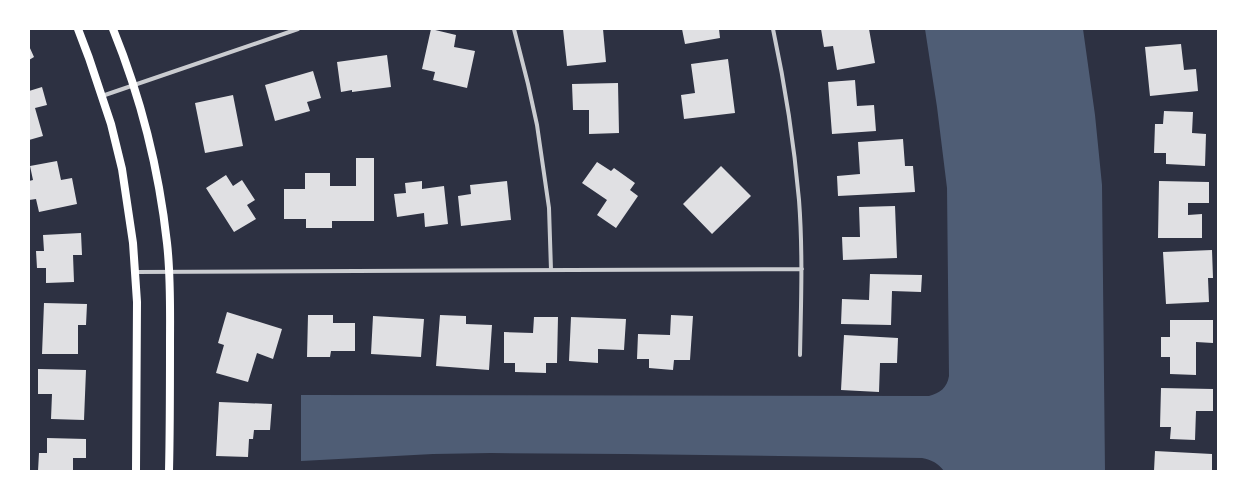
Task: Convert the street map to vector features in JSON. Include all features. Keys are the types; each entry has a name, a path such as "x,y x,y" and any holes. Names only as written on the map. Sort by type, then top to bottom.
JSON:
{"main road":[{"path":"78,29 111,124 122,169 133,243 137,302 136,471"},
{"path":"113,29 134,85 149,136 160,190 167,244 170,299 169,471"}],"street":[{"path":"102,96 298,29"},
{"path":"514,29 528,84 538,133 549,208 551,270"},
{"path":"773,29 795,156 799,201 802,269 800,355"},
{"path":"135,272 802,269"}],"water":[{"path":"925,29 1083,29 1095,115 1102,185 1105,471 944,471 934,462 922,458 625,454 433,454 301,461 301,395 929,396 940,392 947,384 949,376 947,188"}],"building":[{"path":"431,29 456,35 454,47 475,51 467,88 433,80 435,72 422,69"},
{"path":"563,29 603,29 606,62 567,66"},
{"path":"682,29 719,29 720,38 685,44"},
{"path":"821,29 869,29 875,63 837,70 833,46 824,47"},
{"path":"1181,44 1184,70 1196,69 1198,91 1150,96 1145,47"},
{"path":"29,46 34,57 29,60"},
{"path":"387,55 391,87 341,92 337,62"},
{"path":"728,59 735,113 684,119 681,95 695,93 691,64"},
{"path":"313,71 321,98 307,102 310,111 275,121 265,85"},
{"path":"855,80 857,106 874,105 876,131 832,134 828,82"},
{"path":"618,83 619,133 589,134 589,110 573,110 572,84"},
{"path":"42,87 47,105 35,108 43,136 29,140 29,91"},
{"path":"233,95 243,146 205,153 195,103"},
{"path":"1164,111 1193,112 1192,133 1206,134 1205,166 1166,164 1166,153 1154,153 1155,124 1163,124"},
{"path":"903,139 905,166 913,166 915,192 838,196 837,176 860,174 858,142"},
{"path":"356,158 374,158 374,221 332,221 332,228 306,228 306,219 284,219 284,189 305,189 305,173 330,173 330,186 356,186"},
{"path":"57,161 61,180 72,178 77,204 39,212 36,199 29,200 29,181 33,180 30,166"},
{"path":"597,162 611,171 614,168 635,183 630,190 638,196 616,228 597,215 607,200 582,183"},
{"path":"721,166 751,196 712,234 683,204"},
{"path":"226,175 233,186 242,180 255,200 247,205 256,219 234,232 206,188"},
{"path":"422,181 422,189 444,186 448,224 425,227 424,213 397,217 394,194 406,193 405,183"},
{"path":"507,181 511,220 461,226 458,196 471,194 470,185"},
{"path":"1159,181 1209,182 1209,203 1188,203 1188,215 1202,214 1202,238 1158,238"},
{"path":"895,206 897,258 843,260 842,237 860,237 859,207"},
{"path":"81,233 82,255 73,255 74,282 46,283 46,268 37,268 36,251 44,251 43,235"},
{"path":"1212,250 1213,278 1208,278 1209,302 1166,304 1163,252"},
{"path":"870,274 922,275 921,292 892,291 891,325 841,324 842,299 869,300"},
{"path":"44,303 87,304 86,325 78,325 78,354 42,354"},
{"path":"227,312 282,329 273,359 257,353 248,382 216,373 224,345 218,343"},
{"path":"308,315 333,315 333,323 355,323 355,351 331,351 330,357 307,357"},
{"path":"440,315 466,316 466,324 492,325 489,370 436,366"},
{"path":"671,315 693,316 690,360 674,360 673,370 649,368 649,359 637,359 638,334 670,335"},
{"path":"373,316 424,319 421,357 371,354"},
{"path":"534,317 558,317 557,363 546,363 546,373 515,372 515,363 504,363 504,332 533,333"},
{"path":"571,317 626,319 624,350 598,349 598,363 569,361"},
{"path":"1170,320 1213,320 1213,343 1196,342 1196,375 1170,374 1170,357 1161,357 1161,337 1170,337"},
{"path":"844,335 898,338 897,363 880,363 879,392 841,390"},
{"path":"38,369 86,370 84,420 51,419 52,394 38,394"},
{"path":"1161,388 1213,389 1213,411 1196,411 1195,440 1170,439 1171,427 1160,427"},
{"path":"219,402 272,404 270,430 254,430 253,439 249,439 248,457 216,456"},
{"path":"47,438 86,439 86,458 73,458 73,471 38,471 39,453 47,453"},
{"path":"1155,451 1212,454 1212,471 1154,471"}]}
